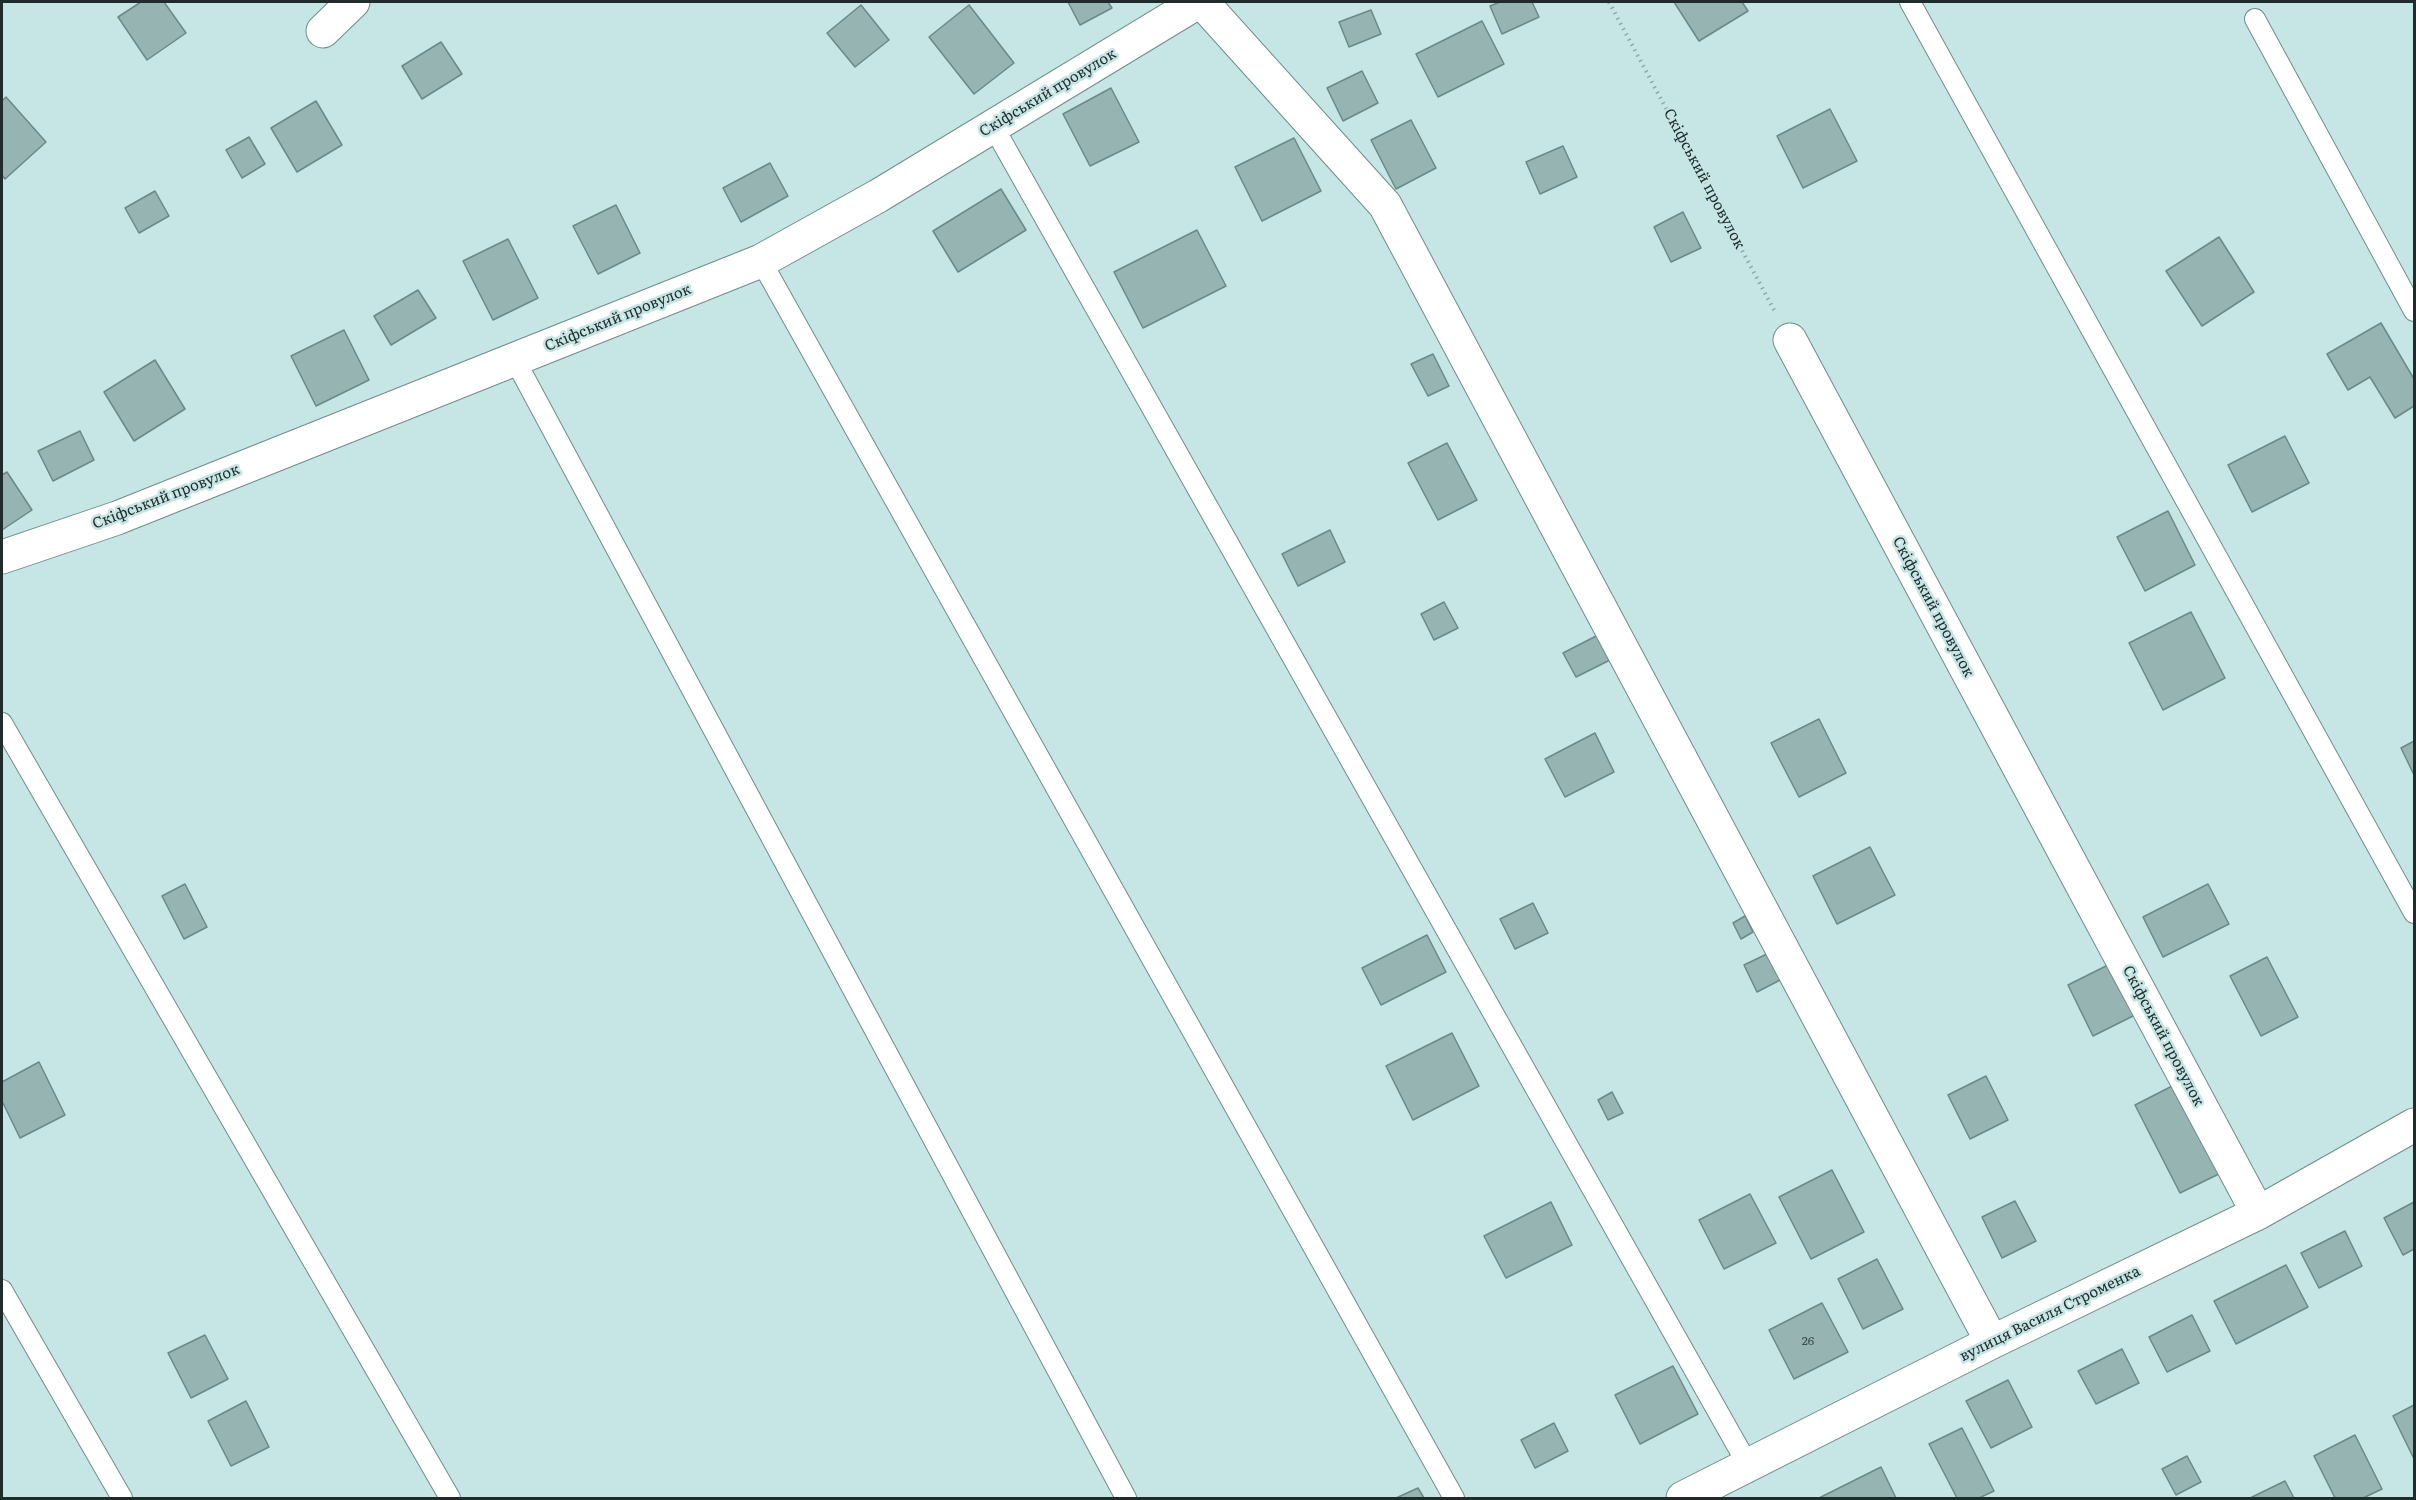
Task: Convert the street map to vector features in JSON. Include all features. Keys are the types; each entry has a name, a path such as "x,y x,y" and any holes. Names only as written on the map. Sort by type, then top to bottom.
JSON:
{"street":[{"path":"323,31 353,2"},
{"name":"Скіфський провулок","path":"2,557 117,518 761,261 878,196 1198,2"},
{"path":"1202,2 1385,205 1992,1342"},
{"name":"Скіфський провулок","path":"1790,340 2258,1213"},
{"name":"вулиця Василя Строменка","path":"1683,1498 1992,1342 2258,1213 2415,1125"}],"lane":[{"path":"1911,2 2415,913"},
{"path":"2254,19 2415,311"},
{"path":"993,126 1748,1465"},
{"path":"761,261 1454,1498"},
{"path":"515,360 1126,1498"},
{"path":"2,723 450,1498"},
{"path":"2,1290 122,1498"}],"path":[{"name":"Скіфський провулок","path":"1609,2 1790,340"}],"building":[{"path":"141,2 164,2 186,33 147,60 118,17"},
{"path":"1068,2 1108,2 1112,8 1080,25"},
{"path":"1500,2 1532,2 1539,17 1502,34 1490,6"},
{"path":"1674,2 1742,2 1748,11 1699,41"},
{"path":"861,5 889,40 855,67 827,33"},
{"path":"969,5 1014,63 974,94 929,37"},
{"path":"1371,10 1381,34 1349,47 1339,22"},
{"path":"1482,21 1504,64 1438,97 1416,54"},
{"path":"441,42 462,74 422,99 402,66"},
{"path":"1362,71 1378,103 1343,121 1327,88"},
{"path":"1111,88 1139,142 1090,166 1063,114"},
{"path":"6,97 46,142 5,179 2,175 2,101"},
{"path":"316,101 342,145 297,172 271,128"},
{"path":"1830,109 1857,161 1803,188 1777,136"},
{"path":"1411,120 1436,168 1396,189 1371,140"},
{"path":"249,137 265,164 242,178 226,150"},
{"path":"1294,138 1321,191 1262,221 1235,167"},
{"path":"1563,146 1577,177 1540,194 1526,162"},
{"path":"770,163 788,196 741,222 723,188"},
{"path":"1001,189 1026,230 958,272 933,231"},
{"path":"155,191 169,216 139,233 125,208"},
{"path":"616,205 640,253 598,274 573,226"},
{"path":"1683,212 1701,248 1671,262 1654,227"},
{"path":"1197,230 1226,286 1143,328 1114,272"},
{"path":"2219,237 2254,292 2202,326 2166,271"},
{"path":"508,239 538,298 493,320 463,261"},
{"path":"418,290 436,318 391,345 374,316"},
{"path":"2381,323 2414,379 2414,406 2395,418 2370,377 2348,390 2327,354"},
{"path":"344,330 369,380 316,406 291,356"},
{"path":"1433,354 1449,386 1428,396 1411,364"},
{"path":"155,360 185,409 134,441 104,392"},
{"path":"80,431 94,460 53,481 38,451"},
{"path":"2285,436 2309,483 2252,512 2228,465"},
{"path":"1447,443 1477,500 1438,520 1408,463"},
{"path":"7,472 32,510 2,530 2,475"},
{"path":"2168,511 2195,565 2145,591 2117,537"},
{"path":"1330,530 1345,562 1298,586 1282,554"},
{"path":"1444,602 1458,628 1434,640 1421,614"},
{"path":"2191,612 2225,678 2163,710 2129,643"},
{"path":"1600,634 1612,659 1576,677 1563,653"},
{"path":"1819,719 1846,773 1799,797 1771,743"},
{"path":"1595,733 1614,772 1565,797 1545,759"},
{"path":"2414,741 2414,775 2401,748"},
{"path":"1870,847 1895,895 1837,924 1813,876"},
{"path":"185,884 207,927 184,939 162,896"},
{"path":"2208,884 2229,924 2163,957 2143,917"},
{"path":"1533,903 1548,933 1515,949 1500,919"},
{"path":"1745,916 1753,932 1741,939 1733,923"},
{"path":"1427,935 1446,972 1381,1005 1362,968"},
{"path":"1771,952 1784,978 1757,992 1744,965"},
{"path":"2267,957 2298,1017 2261,1036 2230,976"},
{"path":"2112,963 2137,1014 2093,1036 2068,985"},
{"path":"1452,1033 1479,1086 1413,1120 1386,1066"},
{"path":"39,1062 65,1115 20,1138 2,1101 2,1082"},
{"path":"1986,1076 2008,1120 1970,1139 1948,1095"},
{"path":"2182,1081 2227,1170 2180,1193 2135,1105"},
{"path":"1612,1092 1623,1113 1608,1120 1598,1100"},
{"path":"1832,1170 1864,1232 1811,1259 1779,1197"},
{"path":"1750,1194 1776,1243 1724,1269 1699,1220"},
{"path":"2015,1201 2036,1241 2002,1258 1982,1217"},
{"path":"1551,1202 1572,1245 1506,1278 1484,1236"},
{"path":"2414,1202 2414,1249 2403,1255 2384,1218"},
{"path":"2345,1231 2362,1266 2319,1288 2301,1253"},
{"path":"1877,1259 1903,1309 1863,1329 1838,1279"},
{"path":"2286,1265 2308,1307 2236,1344 2214,1301"},
{"path":"1822,1303 1848,1352 1794,1379 1769,1330"},
{"path":"2192,1315 2210,1351 2167,1372 2149,1337"},
{"path":"205,1335 228,1379 191,1398 168,1353"},
{"path":"2122,1349 2139,1383 2096,1404 2078,1371"},
{"path":"1673,1366 1698,1414 1640,1444 1615,1395"},
{"path":"2008,1380 2032,1427 1991,1448 1966,1401"},
{"path":"246,1401 269,1447 231,1466 208,1421"},
{"path":"2414,1405 2414,1459 2393,1416"},
{"path":"1554,1423 1568,1451 1535,1468 1521,1440"},
{"path":"1962,1428 1994,1491 1979,1498 1957,1498 1929,1444"},
{"path":"2355,1435 2382,1489 2363,1498 2335,1498 2314,1456"},
{"path":"2187,1456 2201,1482 2176,1495 2162,1469"},
{"path":"1881,1467 1896,1498 1819,1498"},
{"path":"2285,1481 2294,1498 2250,1498"},
{"path":"1418,1488 1424,1498 1396,1498"}]}
